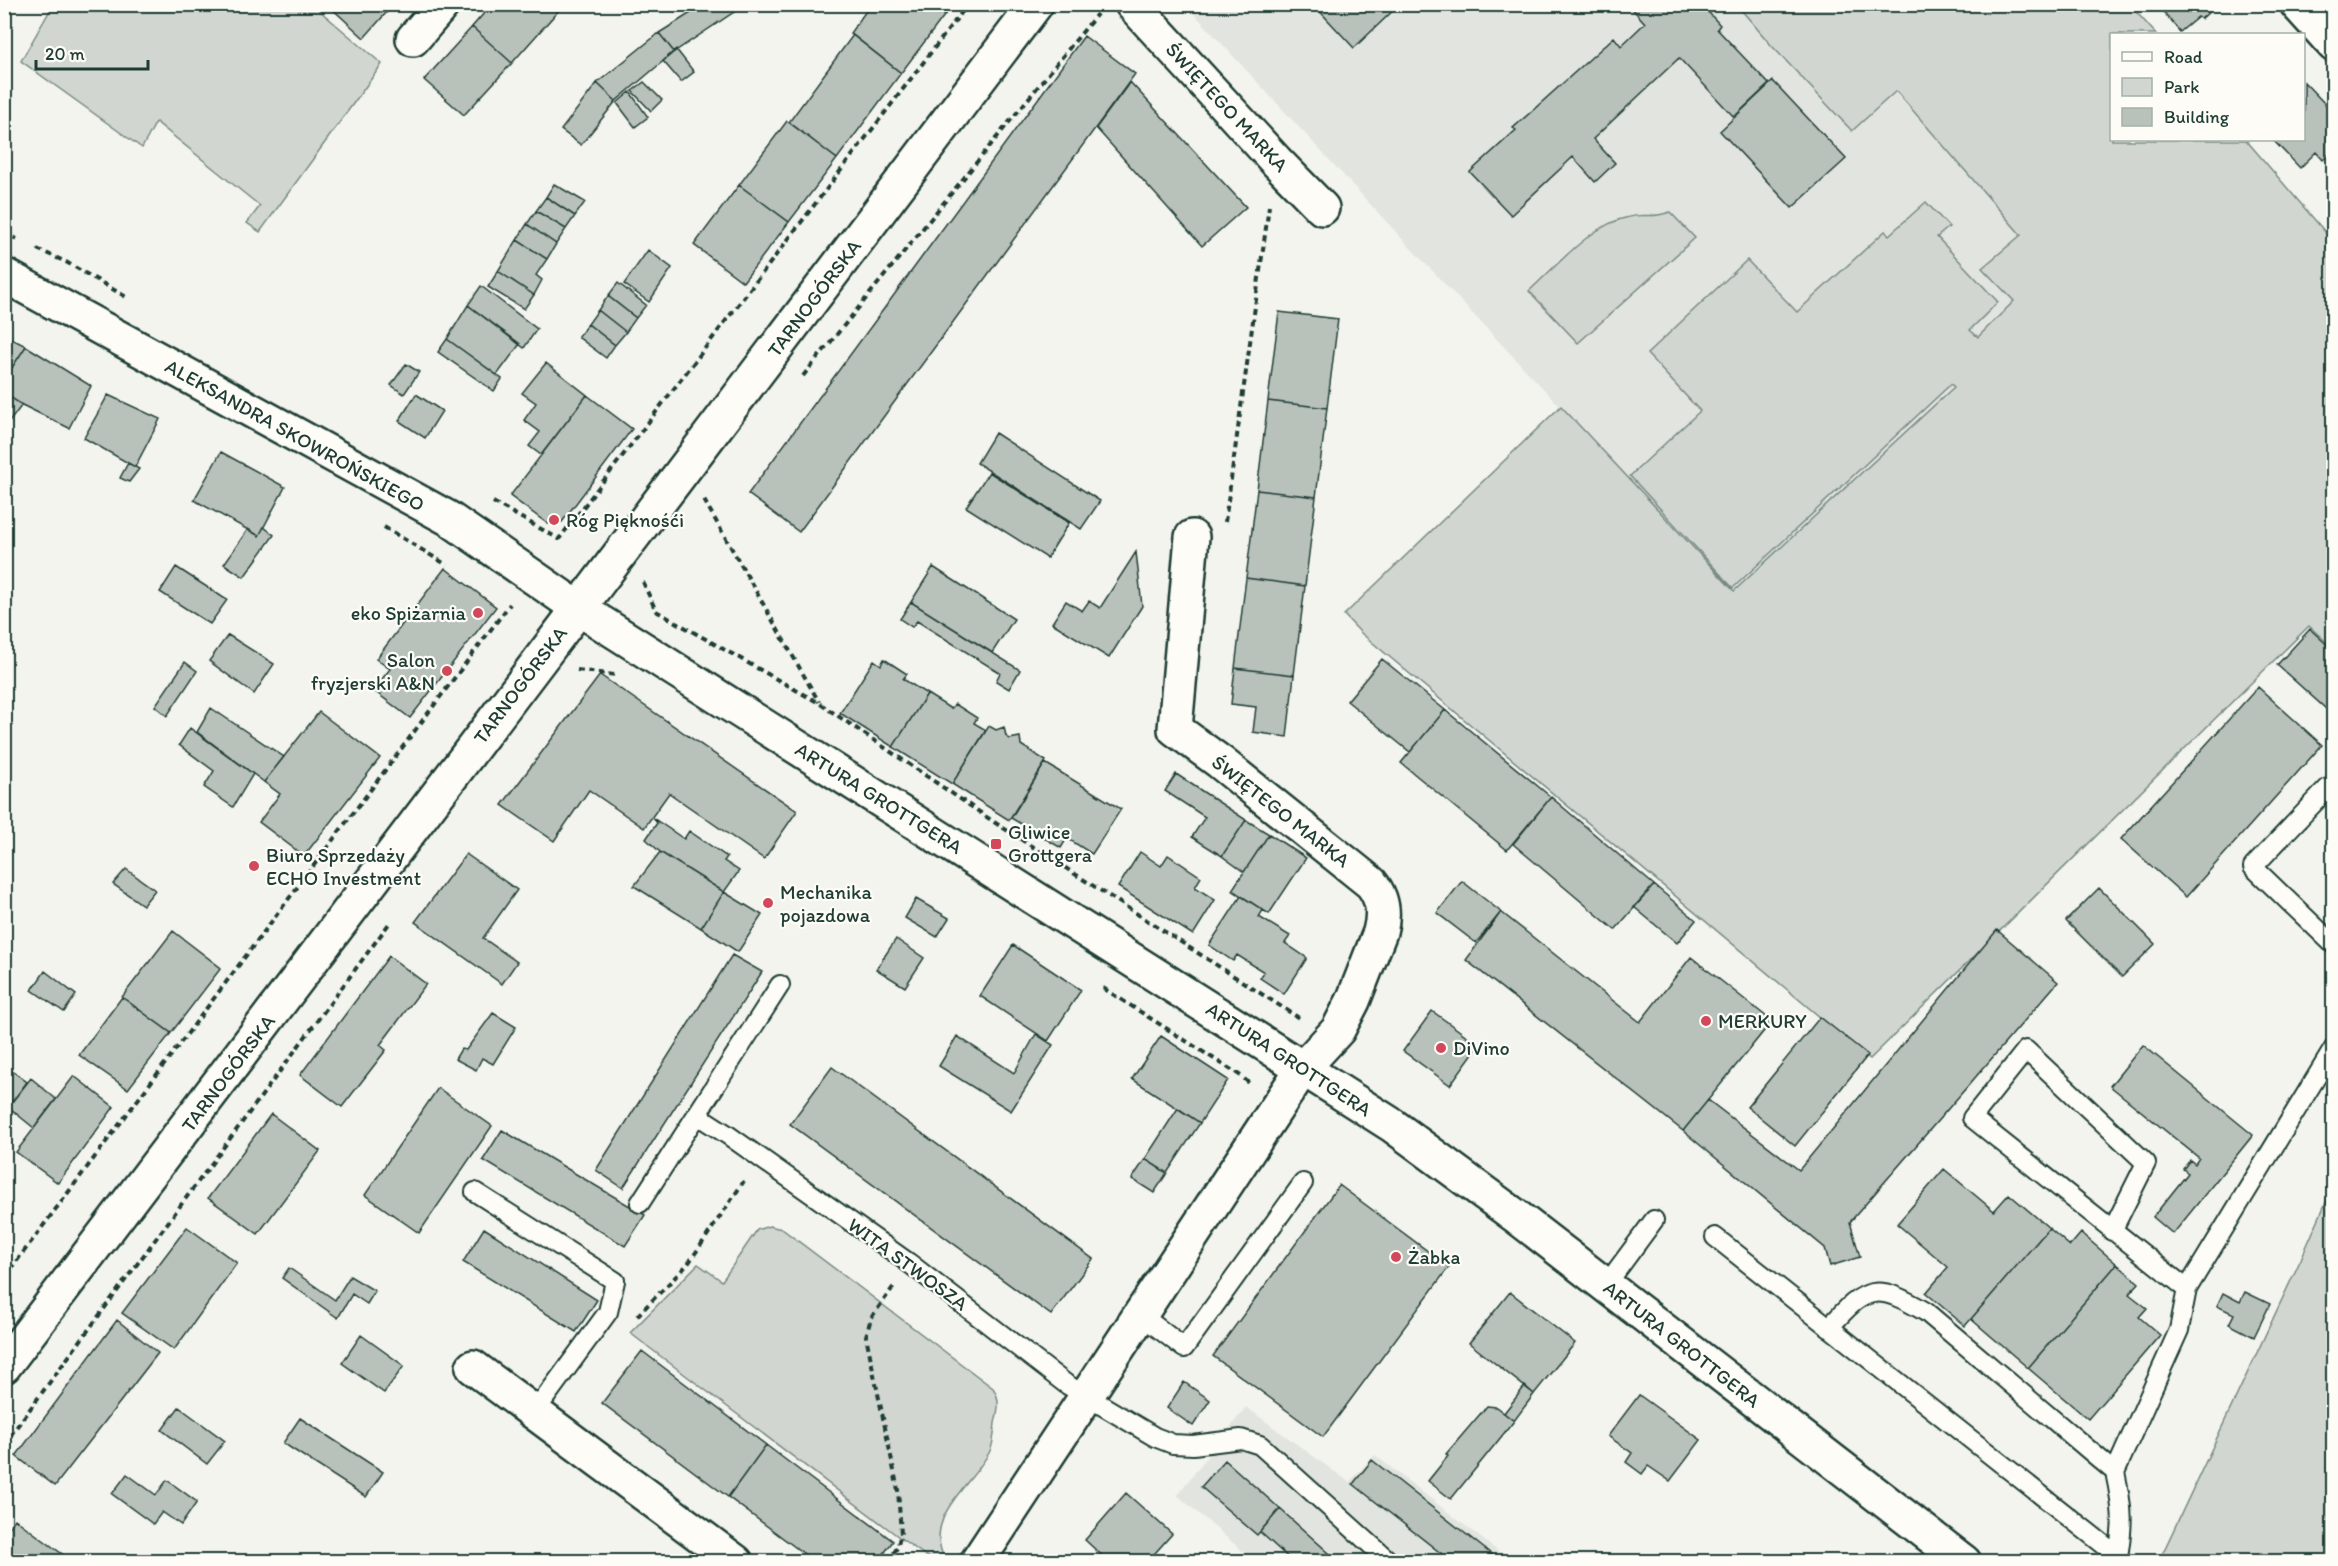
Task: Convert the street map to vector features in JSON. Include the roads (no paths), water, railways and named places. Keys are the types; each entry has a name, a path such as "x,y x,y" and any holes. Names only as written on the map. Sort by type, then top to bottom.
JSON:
{"street":[{"path":"413,39 443,4"},
{"name":"TARNOGÓRSKA","path":"4,1366 298,981 1036,4"},
{"name":"ŚWIĘTEGO MARKA","path":"1132,4 1322,208"},
{"path":"2297,4 2334,45"},
{"name":"ALEKSANDRA SKOWROŃSKIEGO","path":"4,275 448,518 578,608"},
{"name":"ŚWIĘTEGO MARKA","path":"1192,537 1175,729 1220,762 1371,883 1379,893 1382,906 1383,920 1380,932 1353,1001 1338,1030 1303,1068"},
{"name":"ARTURA GROTTGERA","path":"578,608 1392,1125 1606,1285 1964,1562"},
{"path":"977,1562 1303,1068"},
{"path":"473,1367 736,1562"}],"lane":[{"path":"2334,793 2328,788 2253,867 2334,945"},
{"path":"640,1203 780,985"},
{"path":"1715,1237 2117,1559 2123,1529 2122,1506 2115,1472 2179,1330 2187,1289 2334,1048"},
{"path":"2112,1231 2146,1163 2026,1050 1972,1118 2112,1231 2187,1289"},
{"name":"WITA STWOSZA","path":"697,1115 909,1263 1066,1384 1155,1437 1173,1444 1193,1445 1240,1439 1260,1445 1390,1562"},
{"path":"1141,1315 1184,1348 1303,1183"},
{"path":"475,1192 615,1281 608,1312 534,1413"},
{"path":"1606,1285 1654,1220"},
{"path":"1829,1328 1849,1304 1864,1294 1885,1292 1900,1297 1926,1312 2115,1472"}],"place":[{"name":"Róg Pięknośći","path":"554,520"},
{"name":"eko Spiżarnia","path":"478,613"},
{"name":"Salon fryzjerski A&N","path":"447,671"},
{"name":"Gliwice Grottgera","path":"996,844"},
{"name":"Biuro Sprzedaży ECHO Investment","path":"254,866"},
{"name":"Mechanika pojazdowa","path":"768,903"},
{"name":"MERKURY","path":"1706,1021"},
{"name":"DiVino","path":"1441,1048"},
{"name":"Żabka","path":"1396,1257"}]}
